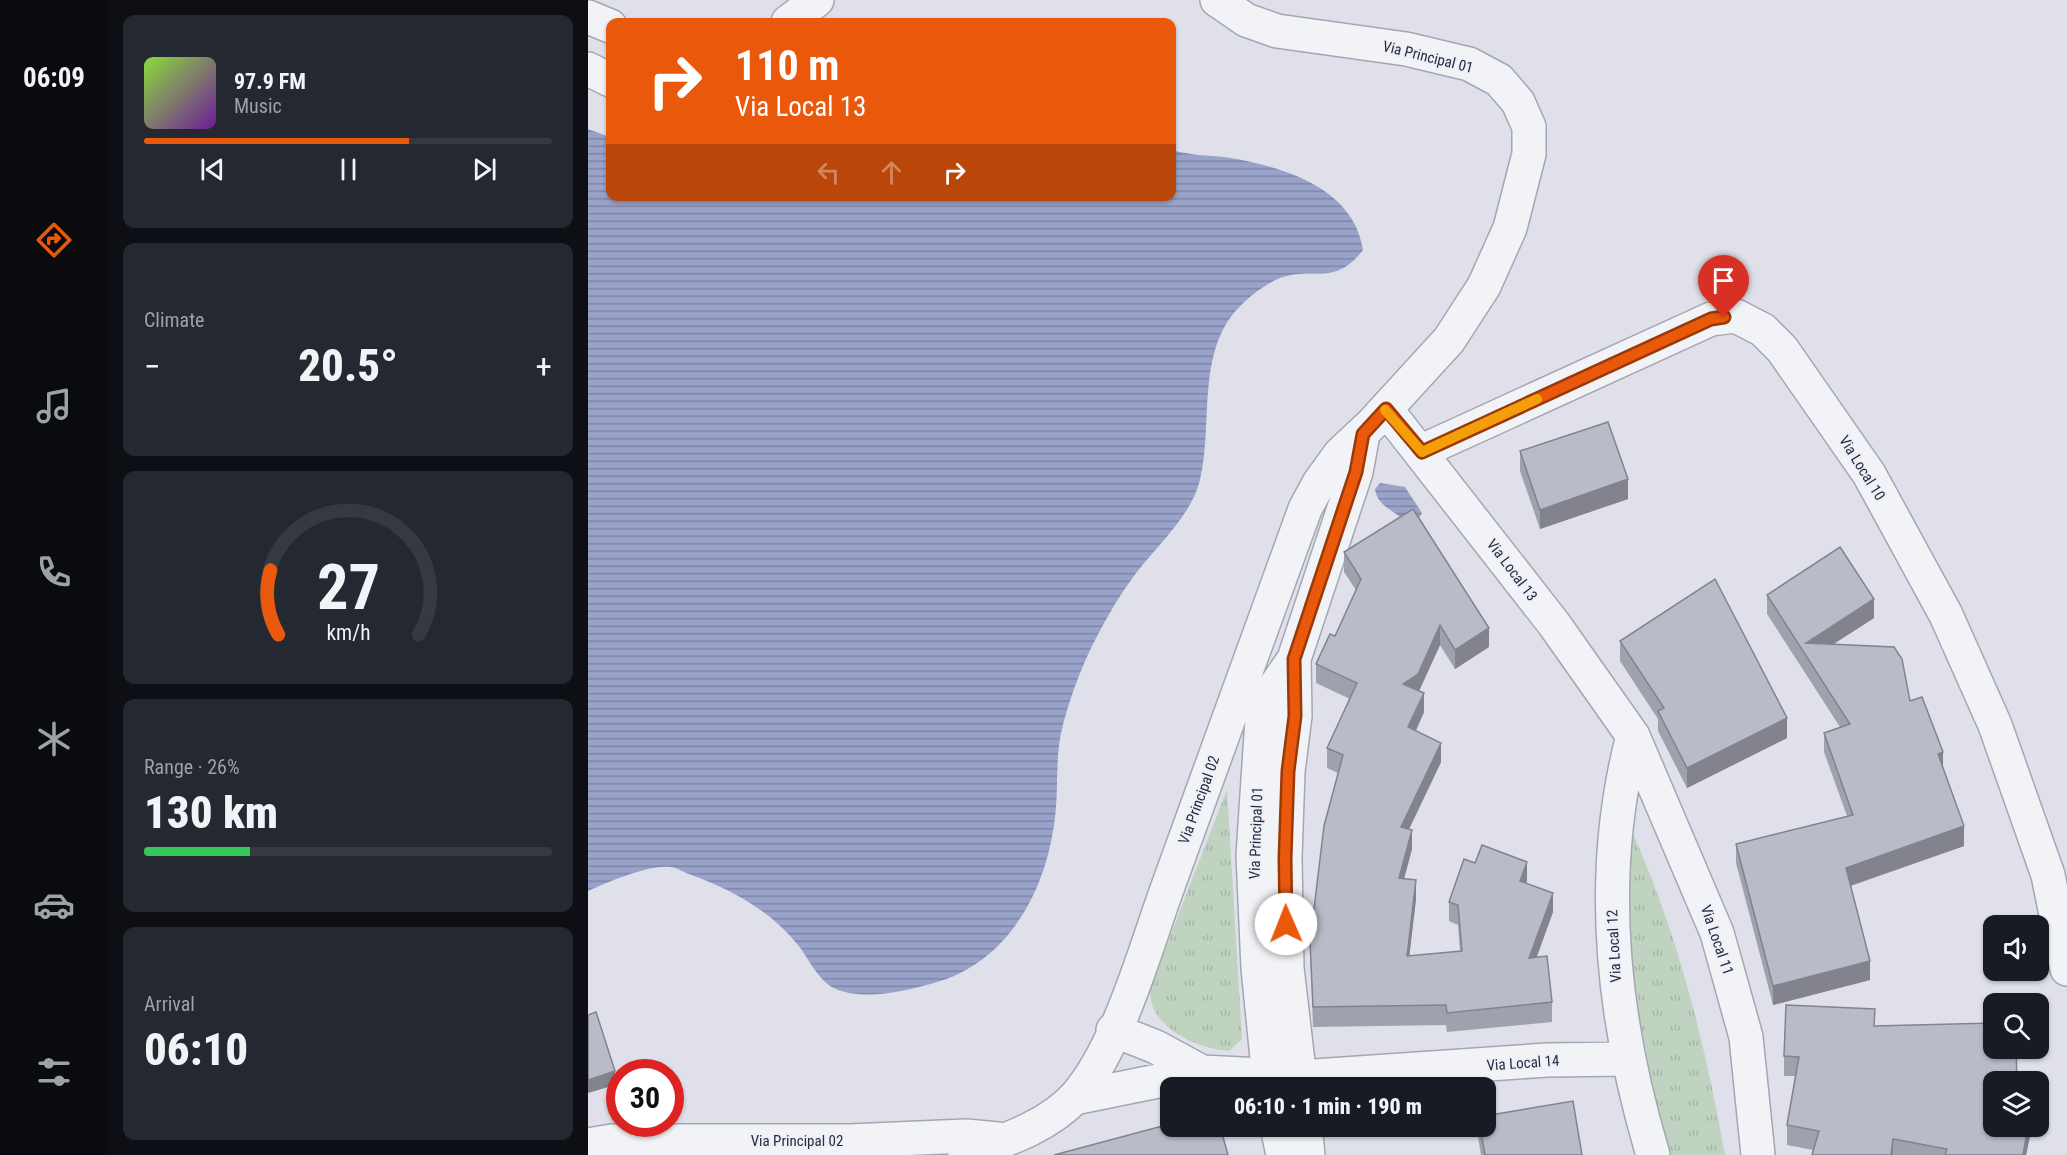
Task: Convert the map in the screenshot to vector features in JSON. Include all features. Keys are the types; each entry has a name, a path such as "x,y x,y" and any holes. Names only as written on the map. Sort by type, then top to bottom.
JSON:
{"street":[{"path":"793,18 817,0"},
{"name":"Via Principal 01","path":"1217,0 1246,20 1277,31 1406,49 1469,64 1499,80 1518,102 1528,127 1526,164 1510,228 1484,286 1449,340 1363,434 1356,472 1294,659 1295,716 1288,771 1285,880 1287,968 1284,1077"},
{"path":"588,16 606,24"},
{"path":"588,69 606,78"},
{"name":"Via Local 10","path":"1422,452 1711,319 1736,316 1763,330 1782,349 1869,474 1946,615 1995,725 2048,875 2067,969"},
{"name":"Via Local 13","path":"1386,409 1422,452 1554,624 1634,736"},
{"name":"Via Principal 02","path":"599,1148 849,1141 954,1149 1005,1140 1042,1122 1074,1098 1097,1070 1132,986 1305,509 1319,483 1340,454 1363,434"},
{"name":"Via Local 12","path":"1634,736 1620,784 1611,885 1614,973 1628,1059 1653,1155"},
{"name":"Via Local 11","path":"1634,736 1717,933 1746,1037 1758,1155"},
{"name":"Via Local 14","path":"1113,1030 1156,1047 1202,1072"},
{"name":"Via Local 14","path":"1344,1077 1547,1060 1628,1059"},
{"name":"Via Local 14","path":"1074,1098 1202,1072 1243,1077"},
{"path":"1279,1137 1283,1155"},
{"path":"1306,1137 1308,1155"}],"green space":[{"path":"1227,789 1242,1039 1229,1051 1197,1044 1176,1033 1160,1018 1153,1007 1149,991"},
{"path":"1633,834 1664,912 1689,992 1709,1072 1725,1155 1663,1155 1628,964 1626,887"}],"water":[{"path":"588,129 606,136 606,201 1176,201 1176,151 1231,158 1273,167 1314,184 1346,211 1357,229 1363,250 1352,262 1333,272 1304,273 1274,281 1243,303 1222,332 1214,352 1210,373 1204,460 1195,495 1179,521 1124,590 1087,656 1070,699 1061,733 1054,825 1049,851 1031,900 1001,943 982,960 934,983 885,994 847,993 824,981 798,945 762,911 719,886 672,867 639,871 588,891"},
{"path":"1380,483 1405,487 1422,513 1418,520 1406,522 1383,504 1376,495 1375,489"}],"building":[{"path":"1608,422 1628,479 1540,510 1520,451"},
{"path":"1413,509 1489,628 1455,650 1440,625 1418,674 1403,684 1424,693 1408,727 1441,743 1401,827 1412,830 1399,878 1416,880 1407,956 1462,951 1458,905 1449,902 1464,859 1475,863 1482,845 1527,862 1520,881 1553,893 1529,958 1547,956 1552,1002 1447,1013 1446,1005 1313,1007 1310,942 1324,826 1343,755 1327,748 1357,683 1316,664 1330,634 1335,636 1361,579 1344,552"},
{"path":"1840,547 1874,599 1806,643 1894,647 1902,659 1910,701 1922,697 1943,752 1938,754 1964,826 1846,868 1870,961 1773,986 1736,844 1853,815 1824,733 1850,724 1767,595"},
{"path":"1715,579 1787,718 1687,768 1658,711 1664,708 1620,641"},
{"path":"1786,1005 1875,1009 1874,1026 1983,1023 1983,1059 2016,1059 2017,1071 1983,1071 1983,1137 2026,1137 2023,1155 1945,1155 1947,1149 1893,1139 1891,1155 1812,1155 1819,1131 1787,1125 1799,1057 1784,1056"},
{"path":"596,1012 611,1059 606,1059 606,1074 588,1080 588,1015"},
{"path":"1573,1101 1582,1155 1485,1155 1482,1137 1496,1137 1496,1114"},
{"path":"1160,1127 1160,1137 1223,1137 1228,1155 1054,1155"}],"slow traffic":[{"path":"1385,410 1422,452 1537,399"}],"route":[{"path":"1286,924 1285,858 1288,771 1295,716 1294,659 1356,472 1363,434 1386,409 1422,452 1711,319 1724,317"}]}
